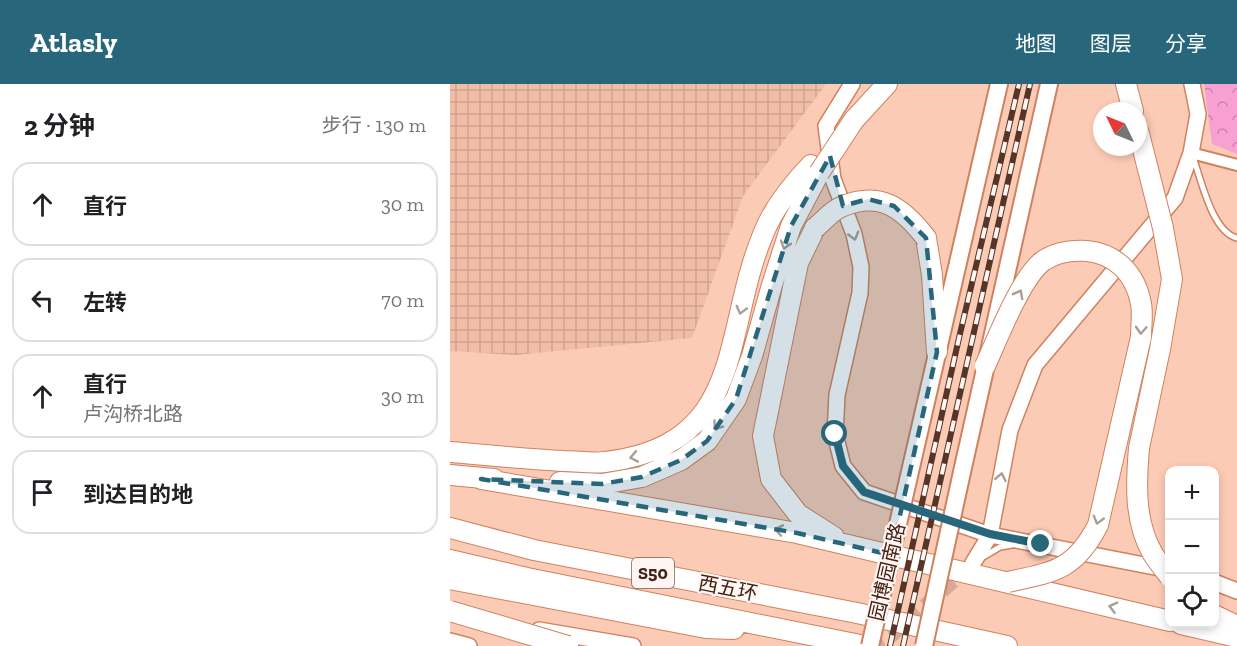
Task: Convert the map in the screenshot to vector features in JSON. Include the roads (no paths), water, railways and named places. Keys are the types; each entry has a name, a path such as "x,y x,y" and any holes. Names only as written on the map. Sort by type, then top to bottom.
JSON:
{"highway":[{"path":"481,479 602,484 642,477 681,460 707,441 736,399 752,356 791,225 815,169 854,120 887,84"},
{"path":"1126,84 1131,102"},
{"path":"1145,156 1163,228 1172,279 1139,448 1136,489 1142,523 1152,552 1168,574"},
{"path":"450,452 603,462 642,455 668,444 691,428 711,404 722,384 753,262 764,230 789,187 815,169"},
{"path":"846,545 798,513 771,479 763,436 798,263 815,228 839,207 868,199 894,206 910,218 926,238 932,275 937,352"},
{"path":"985,366 1022,288 1042,262 1069,250 1095,252 1117,260 1133,280 1142,305 1141,337 1098,525 1088,543 1074,560 1051,573 1008,582"},
{"path":"450,475 797,533 1165,620"},
{"name":"西五环","path":"450,528 534,550 857,613 1007,646"},
{"name":"西五环","path":"450,560 527,578 865,646"},
{"path":"450,579 706,628 795,631"},
{"path":"450,611 568,646"},
{"path":"1198,628 1237,637"}],"main road":[{"name":"园博园南路","path":"870,646 999,84"},
{"path":"924,646 1048,84"}],"street":[{"path":"852,84 826,126 833,179 854,234 861,267 860,293 837,395 835,434 843,466 864,492 990,534 1165,569"},
{"path":"974,563 990,534 1010,430 1035,365 1175,198 1191,153 1198,114 1192,84"},
{"path":"1191,153 1237,165"},
{"path":"1219,584 1237,591"},
{"path":"450,620 489,621 633,646"},
{"path":"450,641 469,646"}],"lane":[{"path":"1191,153 1215,220 1231,237 1237,238"},
{"path":"974,563 1000,547 1032,543"}],"tunnel":[{"path":"869,646 892,635 970,566"}],"railway":[{"path":"890,646 1019,84"},
{"path":"903,646 1030,84"}]}
